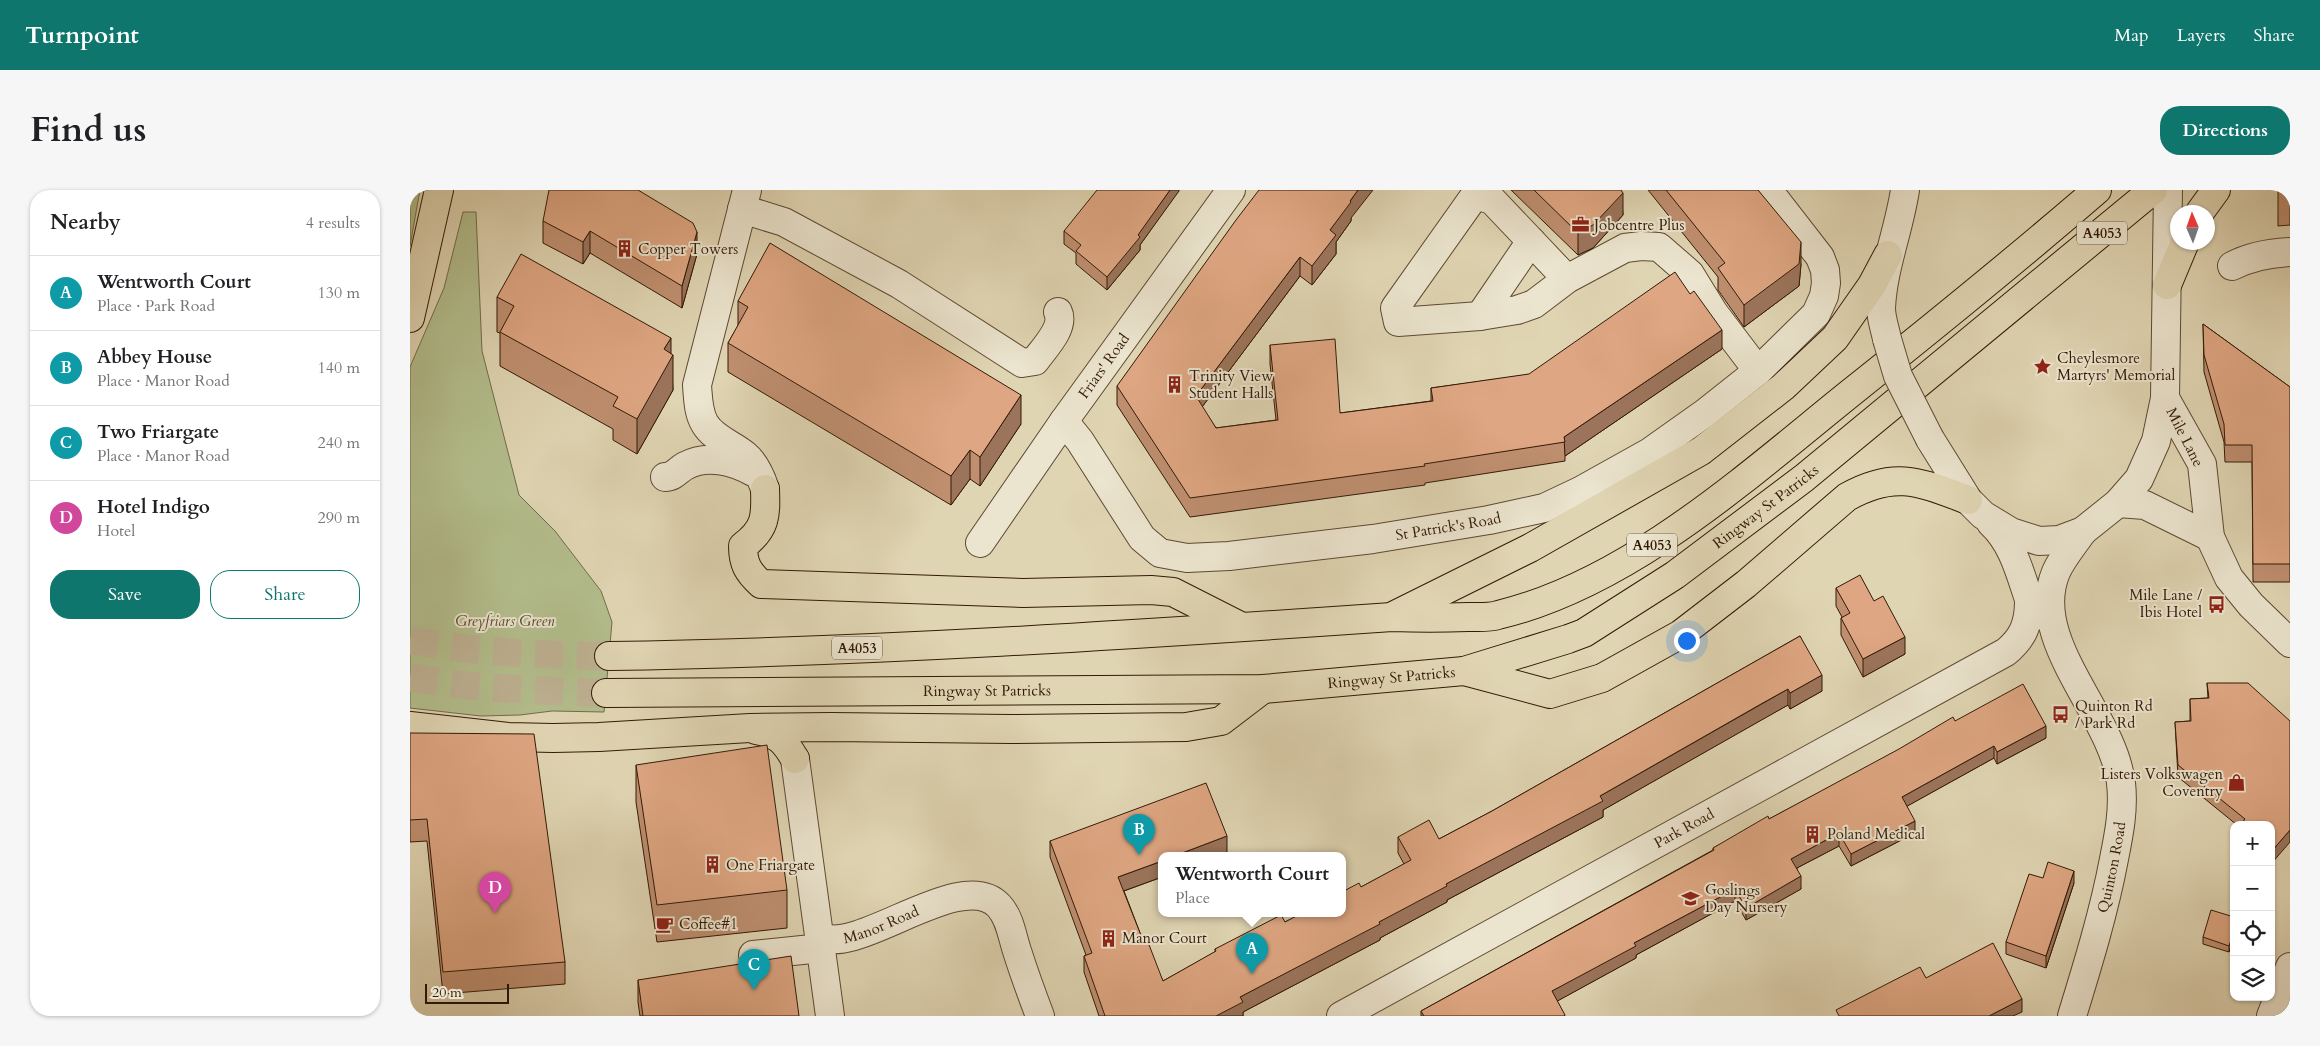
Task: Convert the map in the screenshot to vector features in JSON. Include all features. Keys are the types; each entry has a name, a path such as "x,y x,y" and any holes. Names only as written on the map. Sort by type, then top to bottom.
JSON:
{"main road":[{"path":"410,318 439,190"},
{"name":"A4053","path":"609,656 793,652 1242,627 1392,616 1418,618 1495,616 1528,607 1608,572 1679,528 1790,442 2032,247 2098,190"},
{"path":"2205,205 2216,190"},
{"name":"Ringway St Patricks","path":"606,693 1263,689 1464,672 1584,632 1675,575 1804,478 2050,275 2163,196"},
{"path":"2167,285 2182,250"},
{"path":"1392,616 1530,548 1701,452 1783,387 1835,338 1872,285 1888,255"},
{"path":"1464,672 1550,694 1602,678 1681,634 1746,584 1847,497 1866,486 1890,480 1922,483 1975,507"},
{"path":"762,482 766,515 760,529 743,546 743,561 749,573 761,584 1023,593 1151,590 1173,592 1242,627"},
{"path":"410,726 499,736 553,738 750,728 1186,728 1221,721 1263,689"},
{"path":"795,759 802,741 812,732 831,727"},
{"path":"750,728 772,733 785,742 795,759"}],"street":[{"name":"Friars' Road","path":"980,543 1064,421 1231,190"},
{"name":"St Patrick's Road","path":"1064,421 1080,441 1142,538 1160,553 1187,558 1229,556 1374,539 1489,520 1544,508 1580,491 1650,452 1706,413 1758,371 1804,328 1816,314 1824,296 1826,283 1825,270 1820,257 1768,190"},
{"name":"Quinton Road","path":"1905,190 1888,255 1881,310 1886,339 1898,376 1930,439 1975,507 2006,540 2019,569 2028,601 2039,626 2084,692"},
{"path":"1975,507 2011,532 2039,541 2059,540 2083,531 2118,503 2139,479 2153,449 2165,398 2167,285 2163,196"},
{"path":"1567,279 1492,200 1482,197 1473,198 1395,308 1398,322 1480,316 1534,304 1567,279 1625,248 1641,246 1659,247 1690,274 1714,313 1758,371"},
{"path":"762,482 747,456 721,440 705,424 699,407 697,385 744,200 882,275 1022,363 1035,361 1059,327 1060,317 1058,312"},
{"path":"1480,316 1531,241"},
{"path":"2232,266 2246,259 2269,253 2290,252"},
{"name":"Mile Lane","path":"2165,398 2202,464 2210,536 2229,578 2251,605 2290,643"},
{"path":"665,477 675,474 694,462 710,460 730,462 762,482"},
{"path":"2118,503 2145,505 2210,536"},
{"name":"Quinton Road","path":"2072,1016 2104,908 2122,808 2121,782 2114,755 2057,641 2050,611 2049,597 2056,570 2083,531"},
{"name":"Quinton Road","path":"2023,635 2027,624 2028,601"},
{"name":"Park Road","path":"1341,1016 2006,652 2023,635"},
{"name":"Manor Road","path":"795,759 820,936 826,940 844,940 944,901 967,895 986,897 999,906 1008,921 1016,950 1040,1016"},
{"path":"753,955 812,949 818,943 820,936"},
{"path":"820,936 830,1016"},
{"path":"2271,1016 2290,968"}],"green space":[{"path":"410,190 420,190 410,246"},
{"name":"Greyfriars Green","path":"463,212 476,212 482,351 519,495 555,531 601,591 612,622 604,712 552,711 520,715 481,716 410,708 410,367 444,288"}],"building":[{"name":"Copper Towers","path":"549,190 638,190 693,223 697,232 682,286 590,231 583,242 543,221"},
{"path":"1097,190 1170,190 1138,235 1140,237 1107,277 1076,251 1081,245 1064,231"},
{"path":"1259,190 1358,190 1330,230 1336,235 1312,266 1300,257 1196,396 1216,428 1278,420 1270,345 1335,339 1340,413 1433,401 1431,388 1529,374 1675,272 1690,294 1694,291 1722,330 1564,437 1565,442 1424,464 1425,466 1190,498 1117,386"},
{"path":"1534,190 1621,190 1623,193 1593,225 1578,233"},
{"path":"1666,190 1758,190 1801,242 1799,264 1744,305 1718,268 1725,263"},
{"path":"770,243 1021,395 980,457 970,450 951,476 728,343 748,307 738,301"},
{"path":"521,254 671,338 664,349 673,355 637,419 613,406 618,397 500,332 514,306 497,297"},
{"path":"2203,324 2290,387 2290,564 2253,564 2252,445 2225,445 2224,424 2204,355"},
{"path":"1860,575 1874,601 1883,596 1905,637 1863,659 1841,618 1850,613 1836,588"},
{"path":"1800,636 1822,675 1790,693 1788,689 1600,796 1603,801 1446,884 1447,886 1379,922 1380,924 1240,997 1243,1002 1216,1016 1105,1016 1084,956 1092,953 1050,841 1206,783 1227,836 1185,852 1158,852 1158,862 1118,877 1142,938 1146,937 1163,981 1216,951 1215,949 1277,917 1282,917 1285,922 1294,917 1346,917 1346,890 1359,883 1361,887 1411,860 1398,837 1429,820 1439,839 1492,811"},
{"name":"Listers Volkswagen Coventry","path":"2207,683 2248,683 2290,721 2290,830 2275,847 2275,821 2243,821 2245,819 2178,765 2175,722 2191,721 2190,699 2209,698"},
{"path":"2023,684 2046,726 1997,752 1994,746 1902,797 1915,821 1851,854 1839,833 1791,859 1801,876 1746,908 1735,889 1634,943 1636,946 1552,991 1564,1016 1424,1016 1421,1011 1714,850 1713,848 1768,816 1769,819 1899,749 1953,717 1955,721"},
{"path":"410,733 534,734 565,962 443,972 427,819 410,820"},
{"name":"One Friargate","path":"767,745 787,890 657,905 636,765"},
{"path":"2048,862 2074,871 2046,956 2006,942 2029,874 2043,878"},
{"path":"2211,910 2230,916 2229,946 2203,937"},
{"path":"1993,943 2022,999 1989,1016 1839,1016 1836,1010 1920,967 1926,978"},
{"path":"791,956 799,1016 643,1016 638,980"}],"tunnel":[{"path":"410,640 484,651 609,656"},
{"path":"410,677 483,687 606,693"}],"place":[{"name":"Jobcentre Plus","path":"1580,225"},
{"name":"Copper Towers","path":"624,249"},
{"name":"Cheylesmore Martyrs' Memorial","path":"2043,367"},
{"name":"Trinity View Student Halls","path":"1175,385"},
{"name":"Mile Lane / Ibis Hotel","path":"2216,604"},
{"name":"Quinton Rd / Park Rd","path":"2061,715"},
{"name":"Listers Volkswagen Coventry","path":"2237,783"},
{"name":"Poland Medical","path":"1813,834"},
{"name":"Abbey House","path":"1139,855"},
{"name":"One Friargate","path":"712,865"},
{"name":"Goslings Day Nursery","path":"1691,899"},
{"name":"Hotel Indigo","path":"495,913"},
{"name":"Coffee#1","path":"665,924"},
{"name":"Manor Court","path":"1108,938"},
{"name":"Wentworth Court","path":"1252,974"},
{"name":"Two Friargate","path":"754,990"}]}
